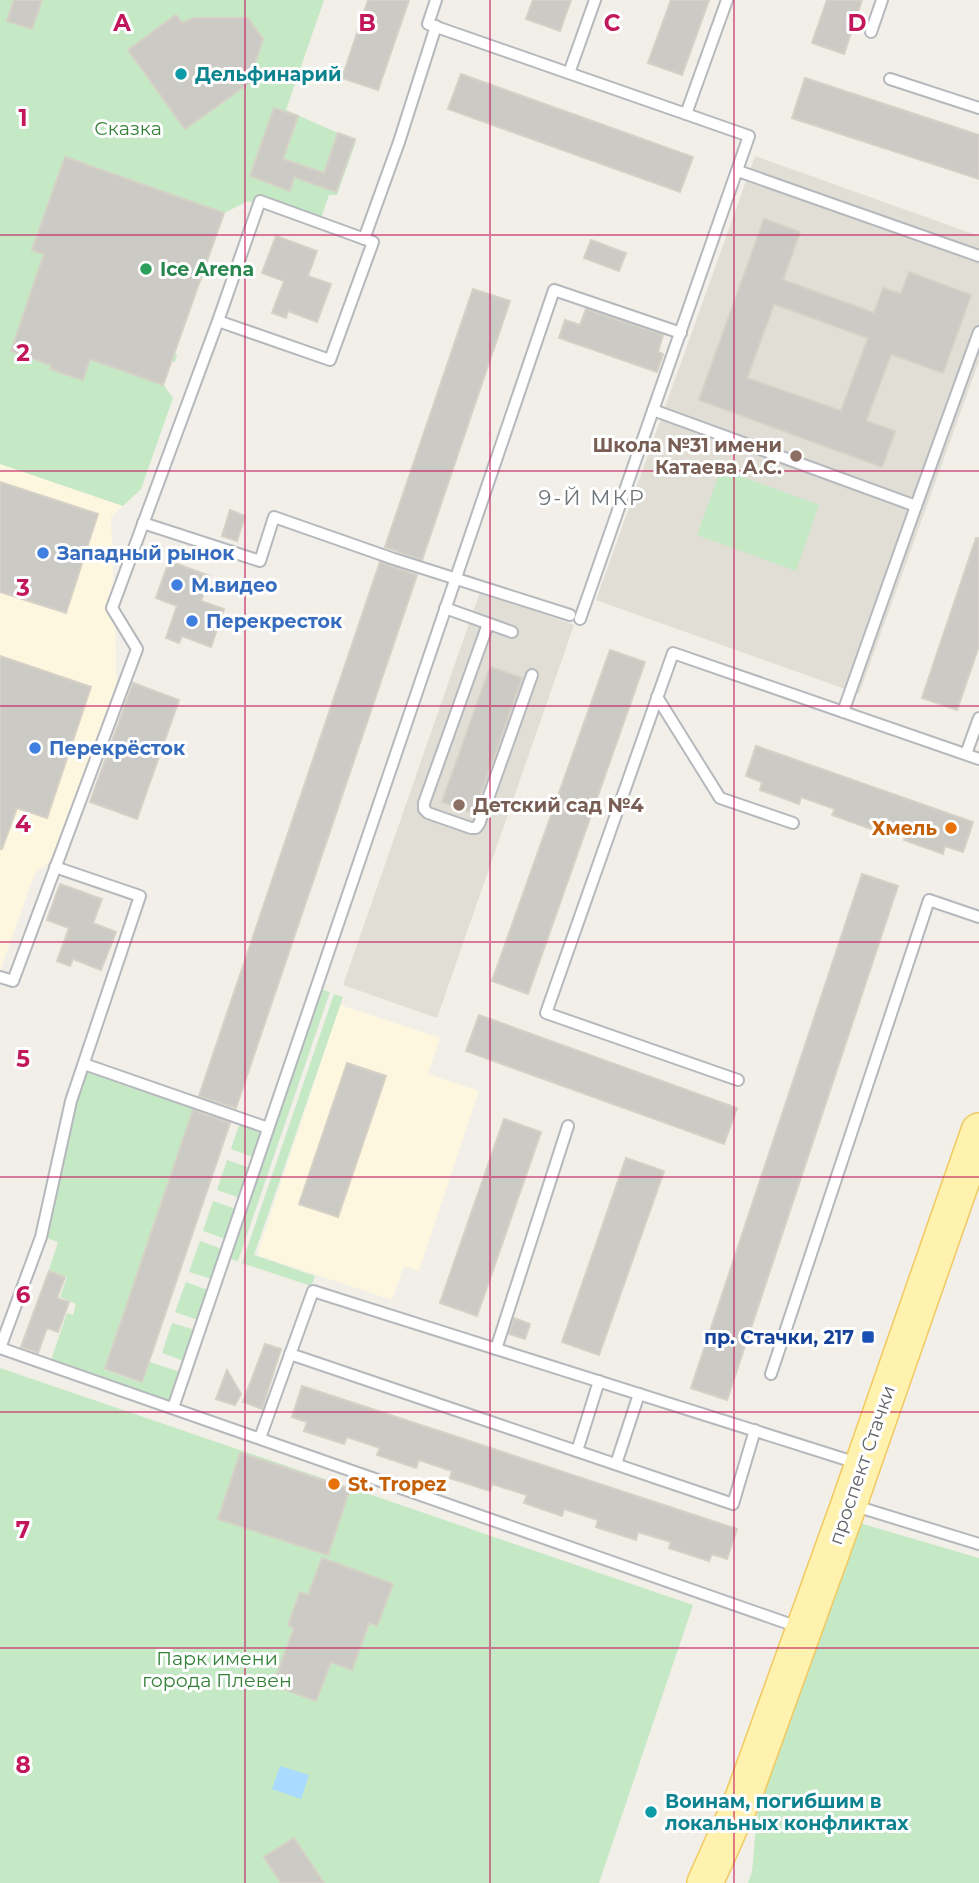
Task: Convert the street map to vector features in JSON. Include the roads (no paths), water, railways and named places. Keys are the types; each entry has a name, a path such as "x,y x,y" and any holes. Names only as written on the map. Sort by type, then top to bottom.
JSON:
{"main road":[{"name":"проспект Стачки","path":"705,1883 743,1798 976,1147"},
{"name":"проспект Стачки","path":"732,1883 743,1798"}],"lane":[{"path":"143,523 260,561 274,517 575,617 653,411 749,136 428,24 436,0"},
{"path":"569,73 595,0"},
{"path":"686,114 727,0"},
{"path":"871,32 882,0"},
{"path":"364,239 436,26"},
{"path":"890,79 979,108"},
{"path":"738,171 979,256"},
{"path":"0,977 13,981 137,649 111,608 260,201 373,242 330,360 218,321"},
{"path":"173,1408 554,290 681,332"},
{"path":"843,712 979,332"},
{"path":"653,411 916,506"},
{"path":"445,608 512,632"},
{"path":"488,624 424,803 424,809 428,813 476,828 532,675"},
{"path":"738,1080 546,1013 673,653 979,759"},
{"path":"657,697 720,798 793,823"},
{"path":"967,754 979,718"},
{"path":"55,867 140,896 71,1101 40,1237 0,1348 804,1628"},
{"path":"771,1374 929,900 979,917"},
{"path":"83,1064 268,1128"},
{"path":"496,1349 568,1126"},
{"path":"260,1438 313,1291 863,1464"},
{"path":"290,1354 733,1504 755,1430"},
{"path":"577,1451 600,1381"},
{"path":"616,1464 639,1394"},
{"path":"849,1504 979,1544"}],"water":[{"path":"280,1766 309,1775 301,1799 272,1789"}],"place":[{"name":"Дельфинарий","path":"181,74"},
{"name":"Ice Arena","path":"146,269"},
{"name":"Школа №31 имени Катаева А.С.","path":"796,456"},
{"name":"Западный рынок","path":"43,553"},
{"name":"М.видео","path":"177,585"},
{"name":"Перекресток","path":"192,621"},
{"name":"Перекрёсток","path":"35,748"},
{"name":"Детский сад №4","path":"459,805"},
{"name":"Хмель","path":"951,828"},
{"name":"пр. Стачки, 217","path":"868,1337"},
{"name":"St. Tropez","path":"334,1484"},
{"name":"Воинам, погибшим в локальных конфликтах","path":"651,1812"}],"district":[{"name":"9-Й МКР","path":"592,497"}],"park label":[{"name":"Сказка","path":"128,128"},
{"name":"Парк имени города Плевен","path":"217,1669"}]}
